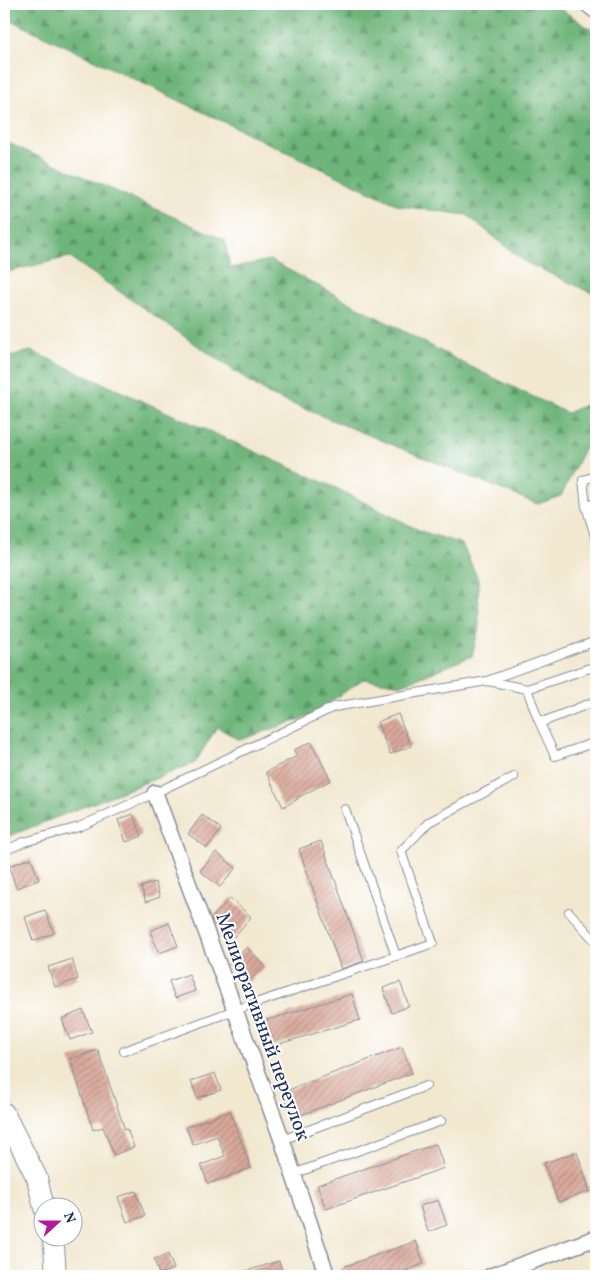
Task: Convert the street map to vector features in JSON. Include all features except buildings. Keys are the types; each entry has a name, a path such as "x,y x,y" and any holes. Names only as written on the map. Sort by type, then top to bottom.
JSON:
{"main road":[{"path":"4,1113 37,1178 42,1198"},
{"path":"54,1248 56,1276"}],"street":[{"path":"586,4 596,11"},
{"name":"Мелиоративный переулок","path":"155,793 282,1140 327,1276"},
{"path":"491,1276 596,1238"}],"lane":[{"path":"596,476 583,480 586,506 596,539"},
{"path":"586,506 596,503"},
{"path":"4,851 24,842 79,827 155,793 334,707 487,681 596,641"},
{"path":"487,681 527,689 596,666"},
{"path":"527,689 555,756 596,742"},
{"path":"538,719 545,721 596,701"},
{"path":"124,1051 235,1010 433,943 401,851 429,822 514,778"},
{"path":"345,809 396,956"},
{"path":"569,912 596,942"},
{"path":"282,1140 426,1086"},
{"path":"293,1174 440,1121"}],"green space":[{"path":"4,4 554,4 596,33 596,295 525,262 467,215 400,206 4,17"},
{"path":"4,141 225,240 230,268 270,260 465,364 567,413 589,403 596,406 596,446 585,447 561,496 537,504 268,394 69,257 7,272 4,271"},
{"path":"31,351 338,489 421,531 462,544 478,579 479,627 472,656 402,685 363,679 310,716 240,740 217,727 195,763 4,838 4,357"}]}
